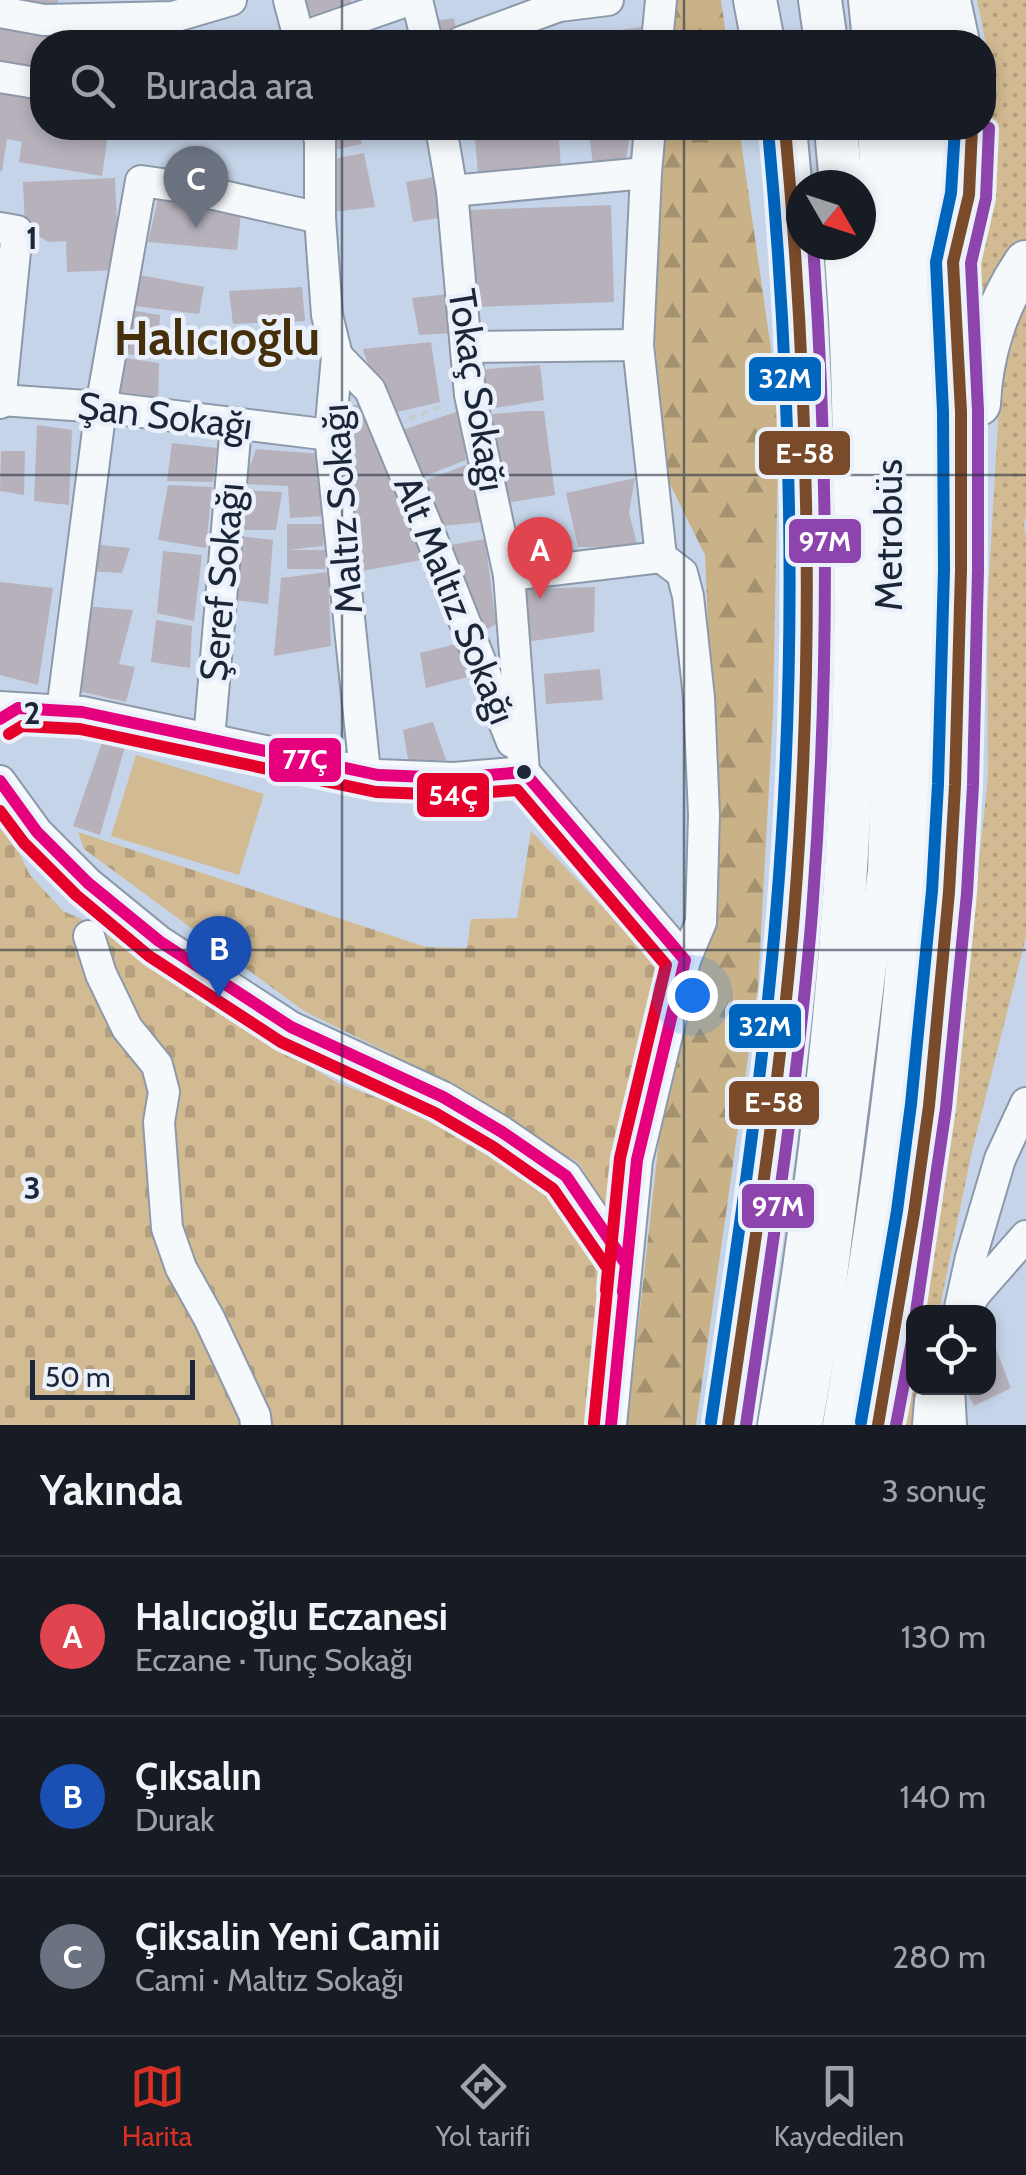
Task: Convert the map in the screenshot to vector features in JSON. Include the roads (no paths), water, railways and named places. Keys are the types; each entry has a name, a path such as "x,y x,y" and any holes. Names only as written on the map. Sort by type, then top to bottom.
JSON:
{"highway":[{"path":"755,0 761,30"},
{"path":"778,0 782,30"},
{"path":"820,0 824,30"},
{"path":"891,0 894,30"},
{"path":"930,0 933,30"},
{"path":"728,1425 776,1085 792,936 800,809 807,468 786,140"},
{"path":"837,140 840,170"},
{"path":"844,1425 888,1140 909,945 914,845 922,522 916,334 903,140"},
{"path":"878,1425 906,1272 940,995 956,764 960,392 942,140"},
{"path":"778,1425 813,1198 835,1002 848,826 857,617 847,260"},
{"path":"961,574 973,493 983,366 995,322 1026,262"}],"street":[{"path":"289,0 298,30"},
{"path":"323,30 409,0"},
{"path":"417,0 424,30"},
{"path":"494,30 559,6 608,0"},
{"path":"659,30 661,0"},
{"path":"833,0 837,30"},
{"path":"864,0 867,30"},
{"path":"955,0 961,30"},
{"path":"0,12 44,20 225,1"},
{"path":"0,76 30,82"},
{"name":"Maltız Sokağı","path":"320,140 320,218 328,315 336,356 330,435 365,772"},
{"name":"Tokaç Sokağı","path":"444,140 470,396 509,575 524,772"},
{"path":"612,1425 638,1160 685,960 701,922 704,815 688,596 682,574 661,557 638,345 649,140"},
{"path":"854,140 858,170"},
{"name":"Metrobüs","path":"807,1425 830,1290 874,942 886,800 888,398 874,140"},
{"path":"952,262 965,218 973,140"},
{"path":"452,190 646,173"},
{"path":"62,712 101,406 142,181 320,218"},
{"path":"0,228 18,230 0,401"},
{"name":"Metrobüs","path":"866,260 874,406 874,646 865,906 874,942"},
{"path":"466,348 638,345"},
{"name":"Alt Maltız Sokağı","path":"336,356 370,390 524,772 685,960"},
{"name":"Şan Sokağı","path":"0,401 101,406 330,435"},
{"name":"Şeref Sokağı","path":"209,739 236,425"},
{"path":"509,575 661,557"},
{"path":"6,711 82,712 378,775 454,778 524,772"},
{"path":"0,781 37,832 88,883 159,940 291,1026 443,1097 566,1176 626,1264"},
{"path":"89,936 101,974 127,1028 157,1065 164,1092 158,1122 167,1228 181,1268 209,1318 256,1425"},
{"path":"963,1305 971,1257 1000,1159 1026,1102"},
{"path":"597,1222 615,1224 632,1212"},
{"path":"967,1305 1026,1236"},
{"path":"928,1425 932,1395"},
{"path":"949,1395 951,1425"}],"place":[{"name":"Çiksalin Yeni Camii","path":"196,228"},
{"name":"Halıcıoğlu Eczanesi","path":"540,599"},
{"name":"Çıksalın","path":"219,998"}],"district":[{"name":"Halıcıoğlu","path":"217,338"}]}
